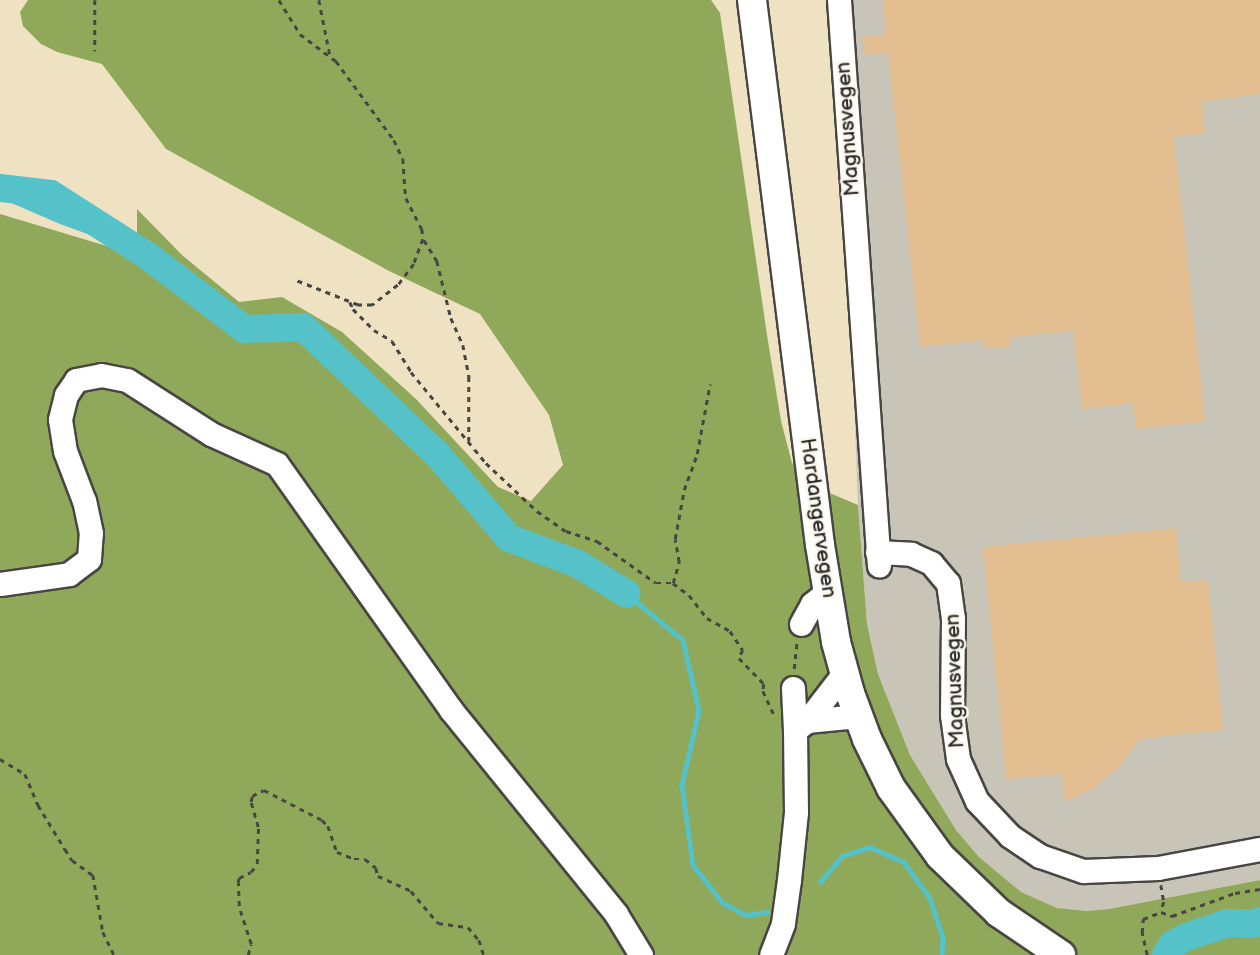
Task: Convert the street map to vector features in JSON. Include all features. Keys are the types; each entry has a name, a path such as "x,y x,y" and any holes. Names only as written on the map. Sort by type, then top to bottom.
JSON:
{"main road":[{"path":"736,0 742,25 760,163 781,245"},
{"name":"Hardangervegen","path":"751,0 827,592 844,673 858,716 891,788 940,856 999,913 1061,955"},
{"path":"763,0 774,89 770,156"}],"lane":[{"name":"Magnusvegen","path":"839,0 878,560 911,554 931,563 948,583 953,618 952,715 958,759 977,800 996,823 1040,856 1083,871 1158,868 1260,849"},
{"path":"0,584 69,574 89,559 92,533 85,501 65,451 60,419 66,395 76,380 101,375 127,380 211,434 277,464 451,710 616,914 641,955"},
{"path":"801,624 806,612 827,592"},
{"path":"801,725 844,673"},
{"path":"771,955 783,923 796,812 801,725 793,688"},
{"path":"801,725 858,716"}],"path":[{"path":"95,0 95,51"},
{"path":"279,0 300,34 330,54 398,146 404,166 405,192 422,229 423,239 414,264 385,296 367,306 295,280"},
{"path":"319,0 330,54"},
{"path":"423,239 437,261 451,318 463,345 469,377 469,441"},
{"path":"350,302 353,309 374,330 392,341 411,372 486,463 537,511 566,531 597,541 656,583 673,583 690,595 706,618 730,631 743,650 739,658 764,684 763,691 773,715 801,725"},
{"path":"673,583 679,562 675,539 684,490 697,454 710,384"},
{"path":"793,688 801,624"},
{"path":"0,759 25,775 38,805 72,860 93,875 103,932 114,955"},
{"path":"248,955 251,944 239,905 238,882 239,878 251,872 257,864 258,827 251,802 252,796 264,790 321,820 328,826 337,852 354,859 365,859 376,868 378,876 411,891 438,923 468,927 479,940 484,955"},
{"path":"1158,868 1164,902 1161,912"},
{"path":"1147,955 1142,933 1143,919 1161,912 1171,916 1235,892 1260,889"}],"shaded area":[{"path":"827,0 1260,0 1260,880 1109,909 1087,911 1057,908 1021,892 979,857 956,830 910,755 878,674 867,624 858,505 850,292"}],"green space":[{"path":"28,0 711,0 720,13 767,335 781,421 792,463 806,483 858,505 867,624 878,674 910,755 956,830 979,857 1021,892 1057,908 1087,911 1109,909 1260,880 1260,955 0,955 0,214 147,256 137,237 137,209 182,255 239,302 282,297 342,332 416,399 498,487 531,501 563,465 549,415 480,314 389,271 166,149 102,64 57,52 41,44 23,26 20,12"}],"water":[{"path":"0,185 76,205 119,224 148,256 60,224 0,198"}],"building":[{"path":"883,0 1260,0 1260,94 1202,101 1205,133 1174,136 1205,421 1136,429 1133,403 1082,409 1073,331 1010,337 1011,346 985,349 984,340 920,347 888,52 864,55 862,37 886,34"},
{"path":"1176,528 1181,582 1208,580 1223,730 1140,739 1119,767 1092,789 1065,802 1062,774 1006,779 983,547"}],"waterway":[{"path":"0,188 51,194 148,256 244,329 303,327 437,454 509,538 578,564 627,594"},
{"path":"627,594 683,640 699,711 682,785 693,865 722,902 745,915 767,912"},
{"path":"820,882 842,856 870,847 904,862 930,898 943,938 942,955"},
{"path":"1166,955 1173,944 1186,937 1228,923 1252,924 1260,921"}]}
